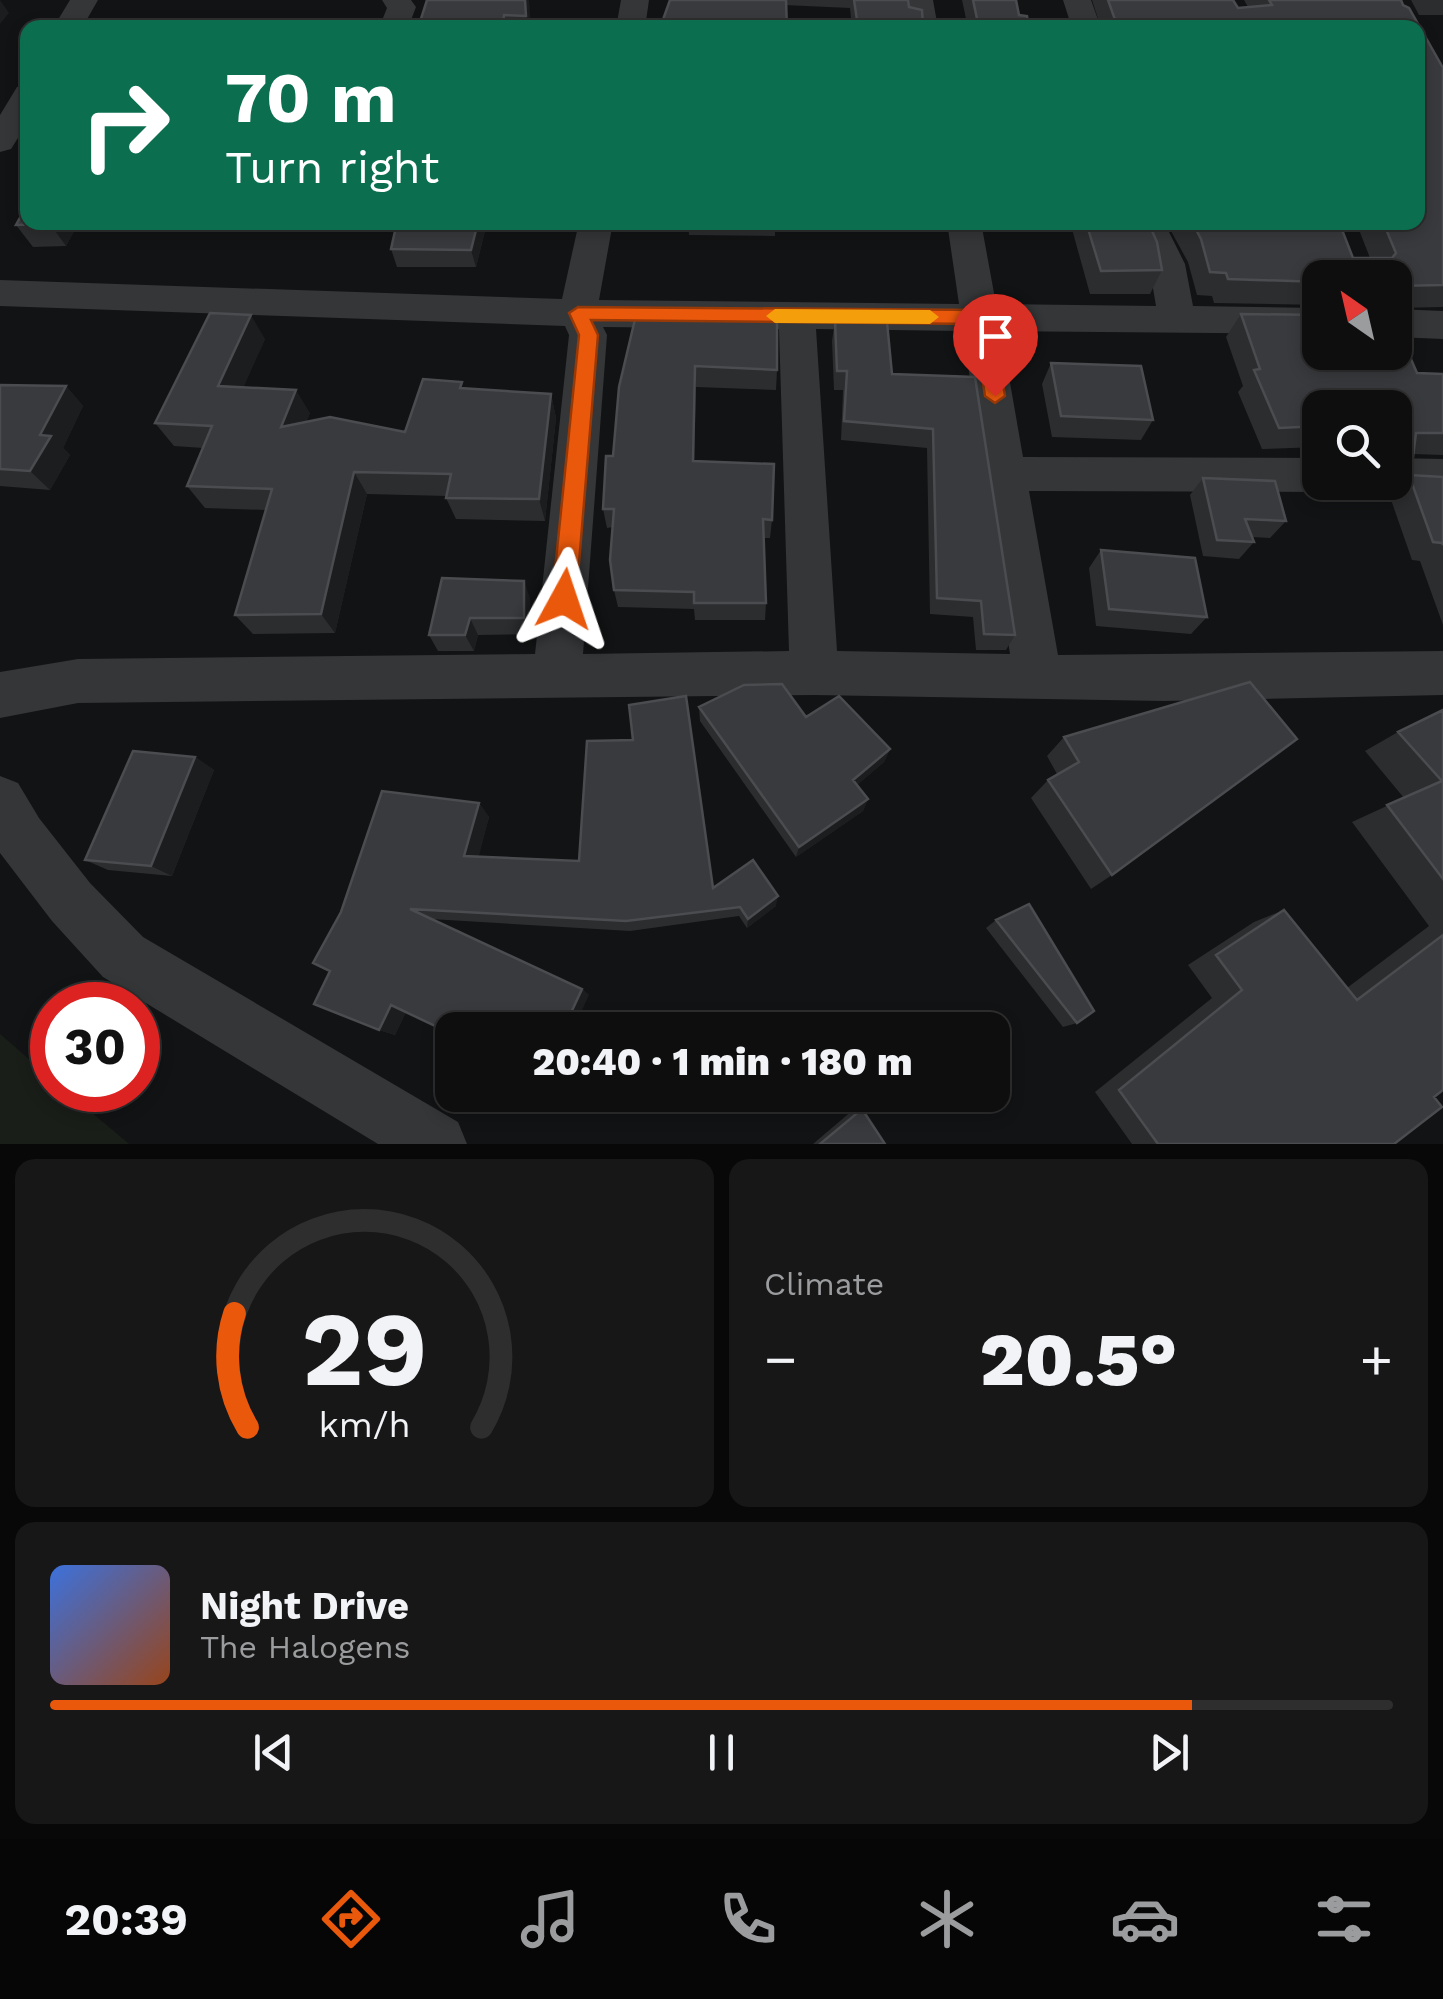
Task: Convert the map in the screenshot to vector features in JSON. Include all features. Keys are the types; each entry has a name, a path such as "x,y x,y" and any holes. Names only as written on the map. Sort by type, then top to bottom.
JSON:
{"street":[{"path":"0,142 16,100"},
{"path":"557,674 588,335 578,313 594,230"},
{"path":"966,230 1038,678"},
{"path":"1150,230 1167,264 1176,316"},
{"path":"0,292 578,313 1176,316 1302,320"},
{"path":"797,316 814,672"},
{"path":"1412,324 1443,325"},
{"path":"1008,474 1302,475"},
{"path":"1412,475 1443,476"},
{"path":"0,695 78,681 814,672 1038,678 1443,673"},
{"path":"0,801 20,837 70,902 123,957 436,1144"}],"shaded area":[{"path":"0,1034 30,1060 30,1112 91,1112 129,1144 0,1144"}],"building":[{"path":"427,0 525,0 526,16 504,15 503,20 421,20"},
{"path":"670,0 786,0 787,20 663,20"},
{"path":"854,0 908,0 909,7 922,10 923,20 857,20"},
{"path":"973,0 1016,0 1019,15 1027,16 1028,20 977,20"},
{"path":"1108,0 1233,0 1238,8 1272,5 1269,0 1401,0 1416,20 1115,20"},
{"path":"1425,36 1443,68 1443,285 1412,286 1412,260 1302,260 1302,281 1228,279 1226,273 1210,272 1196,230 1342,230 1353,258 1392,258 1396,253 1386,230 1425,230"},
{"path":"395,230 476,230 471,250 391,249"},
{"path":"1088,230 1152,230 1162,270 1101,271"},
{"path":"777,311 777,370 695,366 693,461 774,464 772,520 763,519 766,603 694,603 694,592 614,590 610,560 614,509 603,509 606,456 613,456 619,387 636,315"},
{"path":"210,313 251,315 218,386 296,390 281,427 330,417 405,432 423,379 462,382 460,388 551,394 539,499 446,498 451,474 354,472 321,614 235,615 272,489 187,486 212,426 155,423"},
{"path":"1241,314 1302,315 1302,370 1412,370 1412,361 1417,373 1443,374 1443,433 1416,433 1412,457 1412,390 1302,390 1302,427 1279,428 1254,370 1260,369"},
{"path":"835,320 887,322 892,374 975,377 1015,635 984,634 981,601 937,598 933,429 844,421 847,371 837,371"},
{"path":"1051,363 1141,366 1153,420 1061,416"},
{"path":"0,385 66,386 40,435 51,436 30,471 0,469"},
{"path":"1412,475 1443,477 1443,545 1433,542"},
{"path":"1203,478 1275,481 1286,521 1245,519 1254,542 1217,540"},
{"path":"1101,550 1195,558 1207,617 1109,609"},
{"path":"442,578 524,581 524,618 470,618 465,635 429,635"},
{"path":"1250,682 1297,739 1112,875 1048,780 1079,762 1064,737"},
{"path":"782,684 806,717 839,696 890,749 853,780 868,799 799,847 699,707 744,685"},
{"path":"686,696 713,888 753,860 778,896 748,919 740,907 626,921 410,909 582,989 571,1012 435,1012 435,1026 391,1005 379,1030 314,1004 330,971 313,963 341,912 382,791 479,803 464,856 579,861 587,741 633,740 629,705"},
{"path":"1443,710 1443,879 1387,805 1442,781 1398,732"},
{"path":"133,751 195,757 151,866 85,860"},
{"path":"1029,904 1094,1011 1077,1023 996,920"},
{"path":"1284,910 1357,1000 1443,935 1443,1090 1434,1097 1442,1107 1394,1144 1158,1144 1119,1090 1242,990 1216,955"},
{"path":"858,1112 864,1112 885,1144 820,1144"}],"slow traffic":[{"path":"775,316 930,317"}],"route":[{"path":"564,599 588,335 586,323 578,313 982,317 995,396"}]}
